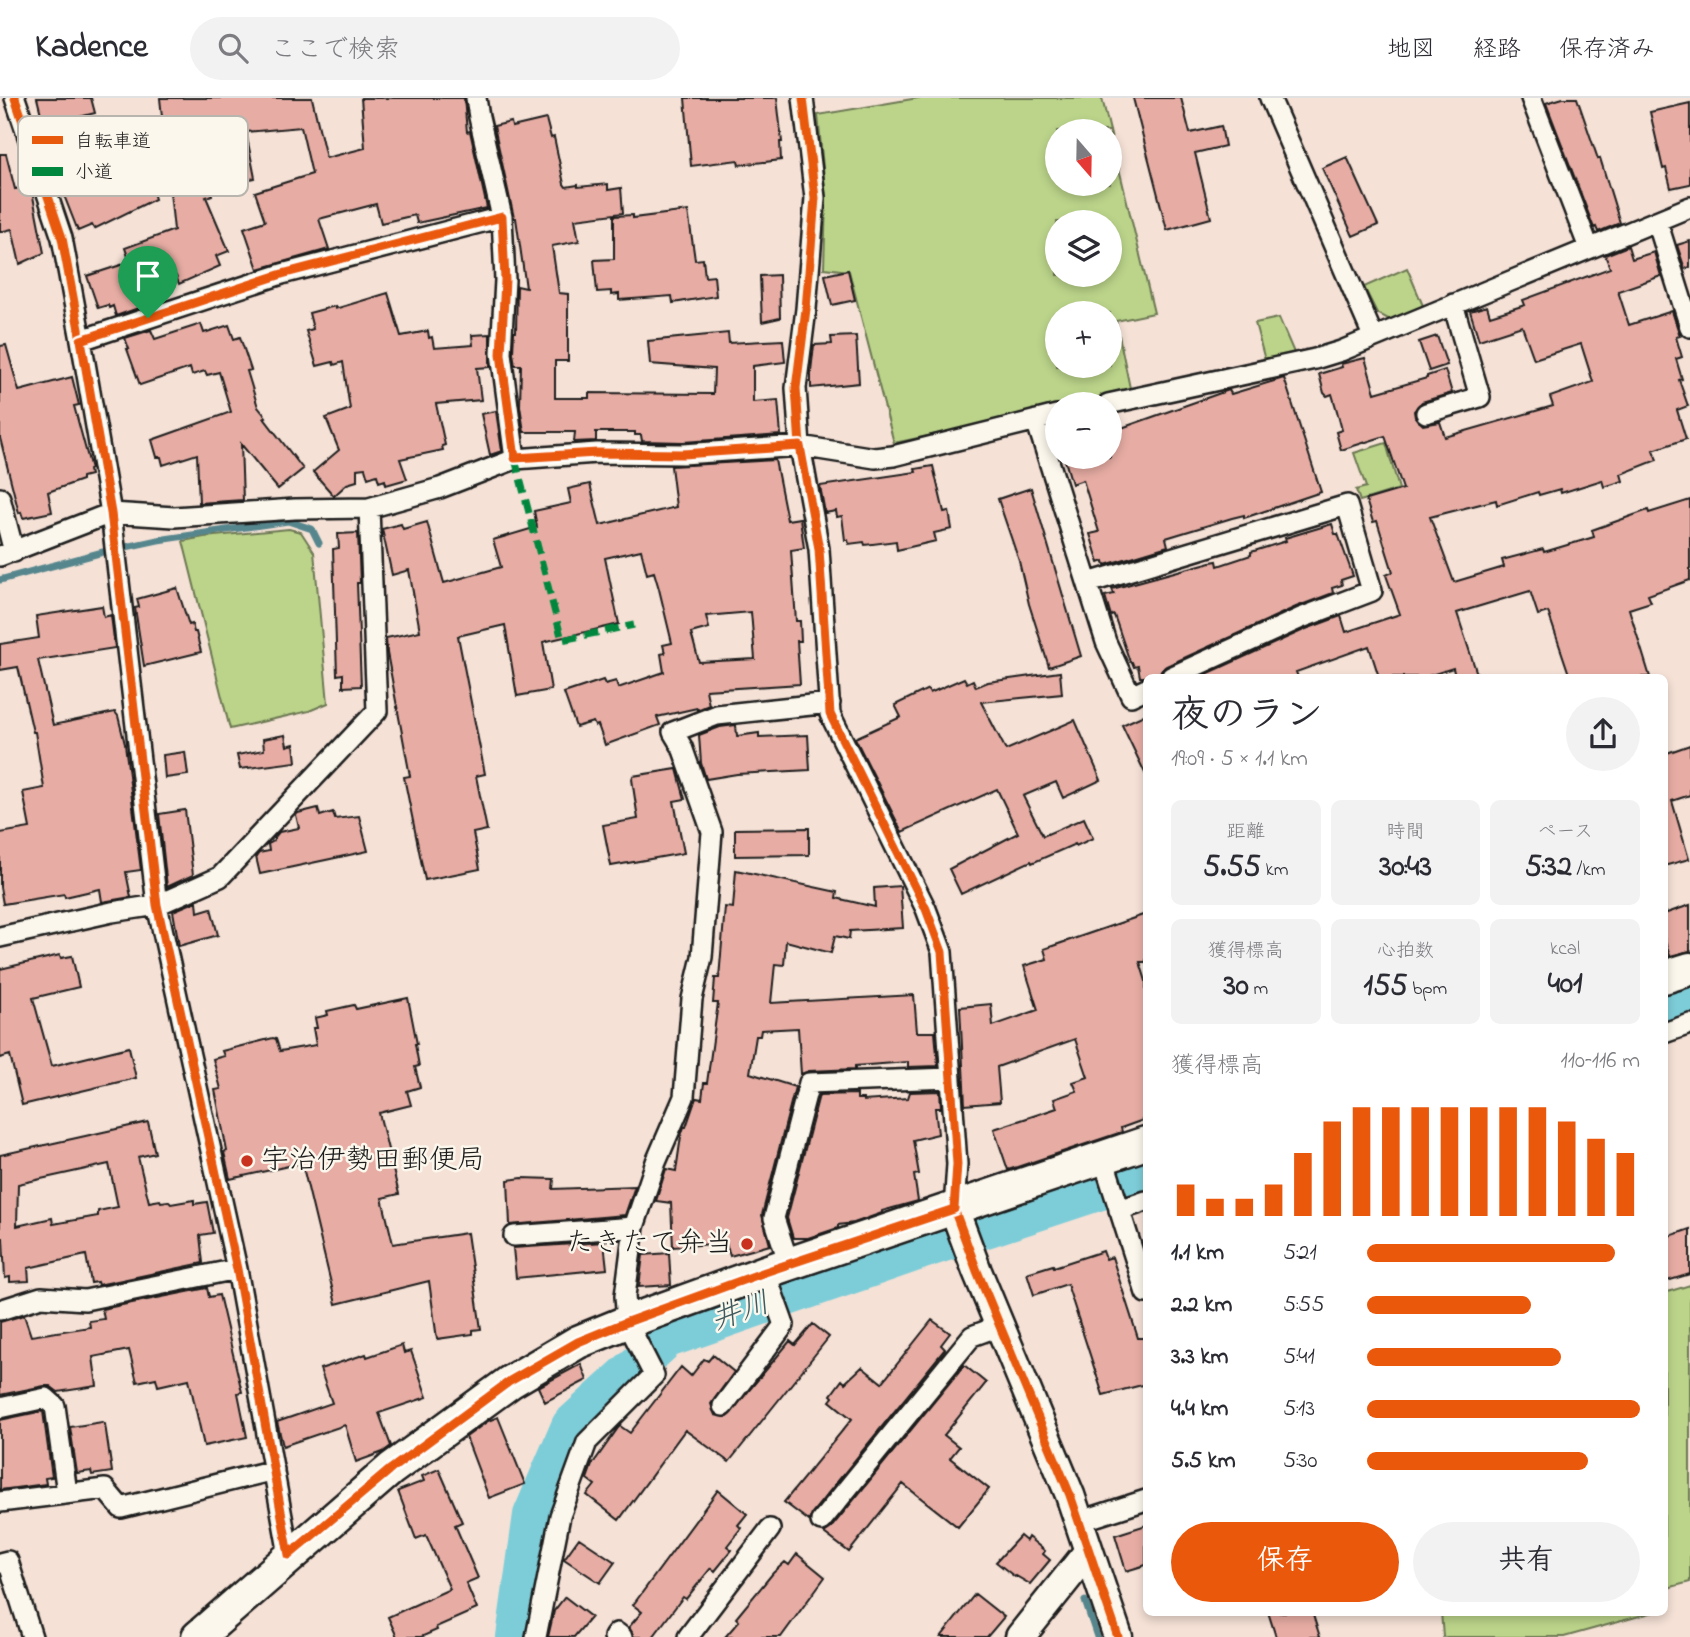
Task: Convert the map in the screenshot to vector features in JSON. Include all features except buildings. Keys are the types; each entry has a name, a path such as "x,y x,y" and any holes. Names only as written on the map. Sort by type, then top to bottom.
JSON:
{"main road":[{"path":"1668,976 1690,969"},
{"path":"198,1637 289,1555 391,1469 510,1381 578,1342 631,1330 775,1274 954,1210 1106,1166 1143,1145"}],"street":[{"path":"15,98 21,116"},
{"path":"476,98 502,217 505,280 501,354 515,458"},
{"path":"803,98 815,198 796,388 800,446 819,549 830,714 926,909 942,952 957,1164 954,1210 1070,1495 1118,1637"},
{"path":"1270,98 1373,336"},
{"path":"1531,98 1589,248"},
{"path":"48,196 62,238 111,513 157,905 237,1269 289,1555"},
{"path":"1122,401 1341,351 1690,207"},
{"path":"81,340 282,274 502,217"},
{"path":"1657,221 1690,327"},
{"path":"1426,413 1480,397 1453,304"},
{"path":"0,498 7,554 111,513 174,517 295,509 369,508 440,488 515,458 597,453 683,454 800,446 875,458 893,456 1045,418"},
{"path":"1036,420 1106,642 1131,696 1143,690"},
{"path":"1088,583 1347,505 1373,591 1301,618 1178,674"},
{"path":"0,937 112,912 157,905 220,877 377,710 369,508"},
{"path":"536,1637 560,1516 587,1442 654,1375 631,1330 625,1296 634,1227 656,1162 684,1097 692,999 702,957 712,832 682,747 673,732 717,715 830,703"},
{"path":"1668,1032 1690,1024"},
{"path":"723,1406 784,1325 775,1274 774,1218 809,1083 951,1078"},
{"path":"1106,1166 1143,1284"},
{"path":"1118,1207 1143,1202"},
{"path":"514,1236 634,1227"},
{"path":"0,1310 41,1297 85,1300 237,1269"},
{"path":"821,1521 972,1336 999,1326"},
{"path":"0,1408 46,1398 55,1406 66,1493"},
{"path":"0,1502 105,1489 121,1508 274,1471"},
{"path":"1078,1522 1143,1501"},
{"path":"688,1637 770,1529"},
{"path":"1020,1637 1088,1552"},
{"path":"0,1563 8,1561 32,1637"},
{"path":"614,1637 617,1633 622,1637"}],"green space":[{"path":"918,98 1102,98 1107,119 1045,119 1045,196 1122,196 1122,181 1154,313 1122,320 1122,301 1045,301 1045,378 1122,378 1122,350 1131,393 1045,392 1045,412 894,443 849,271 824,268 826,199 818,115"},
{"path":"1407,268 1424,308 1392,321 1377,313 1364,287"},
{"path":"1279,318 1295,355 1266,364 1255,323"},
{"path":"1386,443 1399,489 1360,501 1356,490 1366,487 1354,453"},
{"path":"289,529 301,532 314,552 328,703 309,711 230,729 183,541"},
{"path":"1690,1285 1690,1582 1668,1588 1668,1292"},
{"path":"1441,1616 1640,1616 1564,1637 1443,1637"}],"waterway":[{"path":"0,580 158,540 288,521 312,529 319,543"},
{"name":"井川","path":"1668,1004 1690,996"},
{"name":"井川","path":"516,1637 533,1515 571,1426 667,1338 1143,1176"},
{"path":"1085,1601 1097,1637"}],"marked path":[{"path":"515,459 562,640 634,625"}],"cycle path":[{"path":"15,98 21,116"},
{"path":"803,98 815,198 796,388 800,446 819,549 830,714 926,909 942,952 957,1164 954,1209 1070,1495 1118,1637"},
{"path":"48,196 62,238 111,513 157,905 237,1269 289,1555"}],"place":[{"name":"宇治伊勢田郵便局","path":"247,1161"},
{"name":"たきたて弁当","path":"747,1244"}],"route":[{"path":"502,217 505,280 501,354 515,458 597,453 683,454 800,446 819,549 830,714 926,909 942,952 957,1164 954,1209 765,1272 578,1342 510,1381 391,1469 289,1555 237,1269 157,905 111,513 81,340 148,318 282,274 502,217"}]}
